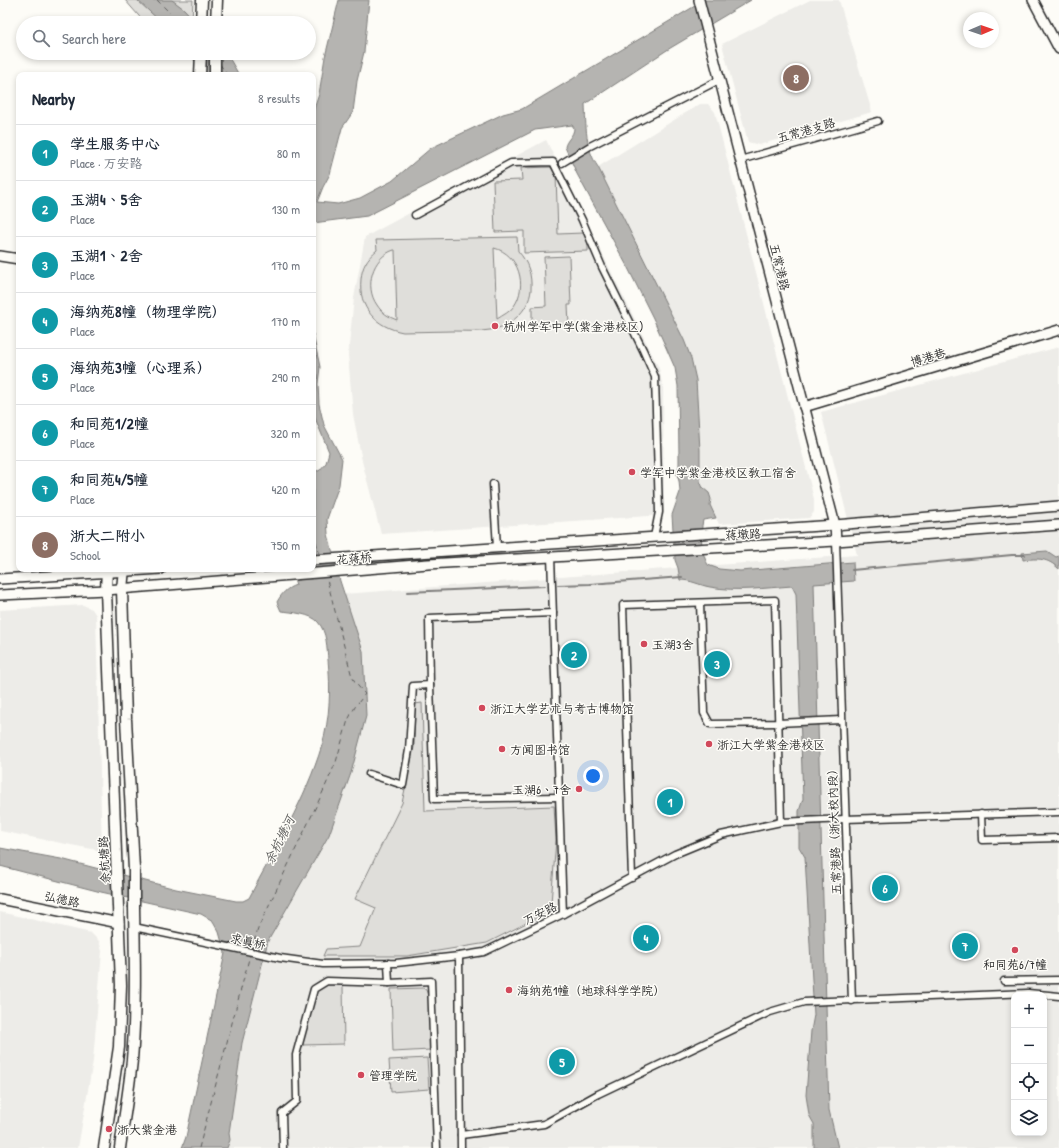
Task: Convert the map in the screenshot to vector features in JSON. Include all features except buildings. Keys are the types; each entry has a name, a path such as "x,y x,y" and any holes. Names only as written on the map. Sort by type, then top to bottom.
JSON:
{"main road":[{"path":"216,0 216,16"},
{"name":"五常港路","path":"699,0 835,525 836,541"},
{"path":"1033,0 1059,49"},
{"path":"201,16 202,4"},
{"path":"200,72 201,60"},
{"path":"215,60 215,72"},
{"path":"0,256 16,258"},
{"name":"博港巷","path":"804,407 1059,330"},
{"name":"蒋墩路","path":"428,552 835,525 1059,506"},
{"name":"蒋墩路","path":"428,564 836,541 1059,525"},
{"name":"花蒋桥","path":"316,560 428,552"},
{"name":"花蒋桥","path":"122,589 428,564"},
{"path":"0,579 93,572"},
{"name":"余杭塘路","path":"104,1148 119,1047 121,985 106,572"},
{"path":"120,1148 132,1062 135,1003 134,869 126,719 122,589 124,572"},
{"path":"0,595 122,589"},
{"name":"弘德路","path":"0,898 119,923"}],"street":[{"path":"562,163 590,146 719,80"},
{"name":"五常港支路","path":"740,160 878,120"},
{"path":"415,215 511,163 552,162 582,220 602,267 643,350 654,377 659,537"},
{"path":"493,484 497,547"},
{"name":"五常港路（浙大校内段）","path":"836,541 852,1001"},
{"path":"552,556 552,613 563,914"},
{"path":"632,878 623,605 775,600 781,822"},
{"path":"700,603 704,713 710,724 842,720"},
{"path":"552,613 429,618 434,800 559,798"},
{"path":"369,774 403,786 409,750 413,686 430,685"},
{"name":"万安路","path":"280,958 323,964 388,963 484,952 563,914 675,854 721,835 781,822 1059,812"},
{"path":"981,814 982,840 1059,838"},
{"name":"求真桥","path":"134,927 280,958"},
{"path":"458,956 461,1148"},
{"path":"388,963 390,983"},
{"path":"1004,981 1059,980"},
{"path":"283,1148 282,1113 298,1101 296,1055 314,989 327,981 390,983 431,981 437,1148"},
{"path":"461,1135 544,1124 598,1094 770,1012 804,1002 1028,993 1059,996"}],"shaded area":[{"path":"125,0 193,0 192,16 139,16"},
{"path":"137,0 172,0 190,16 154,16"},
{"path":"339,0 369,0 364,52 357,81 353,112 342,128 330,174 317,202 338,204 360,198 392,181 431,148 503,114 522,109 705,0 751,0 667,50 585,104 586,129 588,145 594,160 684,340 691,358 696,380 700,450 700,481 703,488 709,493 711,499 710,505 716,518 703,520 702,525 701,537 708,565 719,569 740,571 853,562 854,581 814,584 829,1110 838,1148 814,1148 814,1124 809,1115 806,1095 811,1031 814,1015 805,857 799,847 799,811 803,799 796,594 792,586 730,589 710,587 680,580 675,560 672,515 680,492 676,472 679,466 679,455 678,386 675,368 653,318 627,266 577,174 565,147 574,131 572,125 535,130 367,216 316,223 316,103 319,94 325,57"},
{"path":"810,0 839,0 872,112 759,145 748,142 722,44"},
{"path":"194,60 230,60 237,72 203,72"},
{"path":"700,104 708,104 715,112 814,499 814,512 809,518 719,524 716,518 704,509 700,481 700,450 696,380 691,358 684,340 598,167"},
{"name":"杭州学军中学(紫金港校区)","path":"546,140 659,368 663,387 664,515 381,534 362,461 353,414 348,355 354,298 365,237"},
{"path":"551,167 556,175 558,234 583,233 588,241 588,251 524,253 524,231 495,232 493,181 522,180 521,168"},
{"path":"517,237 518,251 527,264 530,274 531,290 527,305 511,322 485,331 403,332 385,326 377,321 371,314 362,299 361,279 366,263 370,256 377,250 376,240","holes":["494,248 503,251 510,257 519,272 520,280 518,298 514,306 497,319","395,250 397,320 391,318 379,308 373,298 371,290 372,273 380,259"]},
{"path":"569,256 571,305 568,305 569,325 532,326 532,307 546,306 544,257"},
{"name":"浙江大学紫金港校区","path":"1059,347 1059,1148 227,1148 230,1140 229,1133 242,1043 268,941 329,835 351,773 366,716 363,651 344,594 857,555 821,412"},
{"path":"316,348 320,367 318,384 319,404 324,425 342,459 339,485 327,519 328,534 340,581 363,651 366,716 351,773 329,835 268,941 242,1043 229,1133 230,1140 227,1148 182,1148 186,1137 225,953 219,932 213,921 201,914 101,892 0,866 0,848 61,859 176,889 236,901 243,901 249,898 308,785 322,745 327,724 330,692 327,645 323,630 318,622 311,617 281,611 277,602 285,591 296,585 292,572 316,572 316,470 319,471 326,463 329,452 316,420"},
{"path":"1047,551 1056,557 1059,556 1059,569 1047,561 1033,559 1023,560 1022,553"},
{"path":"83,605 92,609 96,615 102,851 0,831 0,610"},
{"path":"422,703 425,811 554,806 556,840 551,903 542,915 487,943 407,956 323,956 326,949 360,947 376,908 355,899 402,803 414,747 415,704"},
{"path":"0,912 91,933 99,941 102,951 93,1061 78,1148 0,1148"},
{"path":"326,985 343,985 344,1044 302,1045 316,992 321,987"},
{"path":"423,988 426,990 429,998 430,1050 393,1052 391,989"},
{"path":"427,1058 429,1089 391,1092 389,1060"}],"waterway":[{"path":"852,570 1025,555"},
{"path":"558,585 682,577"},
{"path":"407,592 545,586"}],"ferry route":[{"path":"157,0 173,16"},
{"path":"220,64 225,72"},
{"path":"316,542 320,555"},
{"path":"251,950 259,926 336,762 348,720 355,707 365,694 352,677 326,576"},
{"path":"199,1148 250,955"}],"place":[{"name":"浙大二附小","path":"796,78"},
{"name":"杭州学军中学(紫金港校区)","path":"495,326"},
{"name":"学军中学紫金港校区教工宿舍","path":"632,472"},
{"name":"玉湖3舍","path":"644,644"},
{"name":"玉湖4、5舍","path":"574,655"},
{"name":"玉湖1、2舍","path":"717,664"},
{"name":"浙江大学艺术与考古博物馆","path":"482,708"},
{"name":"浙江大学紫金港校区","path":"709,744"},
{"name":"方闻图书馆","path":"502,749"},
{"name":"玉湖6、7舍","path":"579,789"},
{"name":"学生服务中心","path":"670,802"},
{"name":"和同苑1/2幢","path":"885,888"},
{"name":"海纳苑8幢（物理学院）","path":"646,938"},
{"name":"和同苑4/5幢","path":"965,946"},
{"name":"和同苑6/7幢","path":"1015,950"},
{"name":"海纳苑1幢（地球科学学院）","path":"509,990"},
{"name":"海纳苑3幢（心理系）","path":"562,1062"},
{"name":"管理学院","path":"361,1075"},
{"name":"浙大紫金港","path":"109,1129"}],"water label":[{"name":"余杭塘河","path":"279,840"}]}
